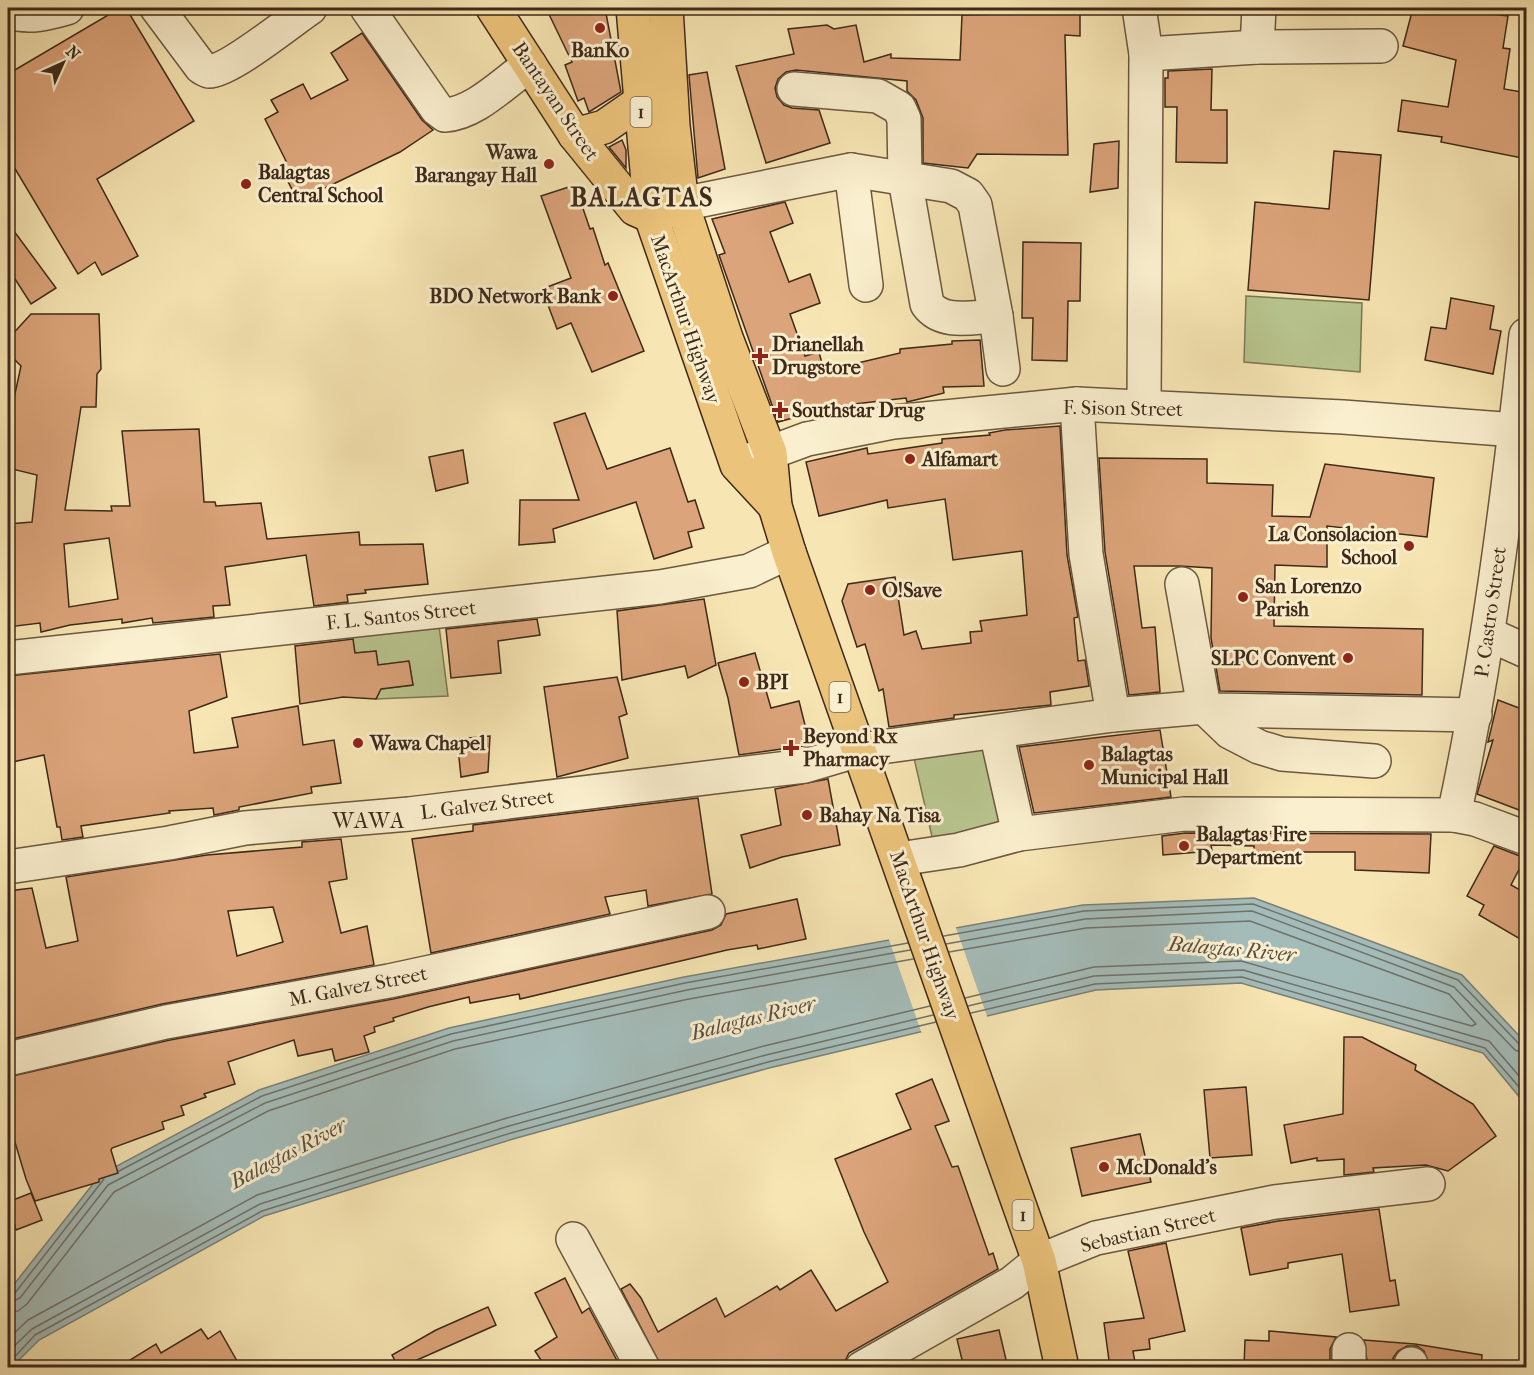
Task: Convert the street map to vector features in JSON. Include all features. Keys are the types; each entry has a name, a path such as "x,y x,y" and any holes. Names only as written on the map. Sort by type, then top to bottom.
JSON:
{"main road":[{"name":"Bantayan Street","path":"493,8 575,135 634,209 651,216"},
{"name":"MacArthur Highway","path":"633,8 651,216 737,465 775,506"},
{"name":"MacArthur Highway","path":"666,8 682,204 726,338 770,453 775,506 789,552 1039,1261 1062,1368"},
{"path":"575,135 604,127 640,102"},
{"path":"651,216 682,204"}],"street":[{"path":"8,12 42,16 67,8"},
{"path":"157,8 190,54 201,67 209,71 220,69 250,51 310,8"},
{"path":"367,8 437,109 445,115 457,114 469,108 530,65"},
{"path":"1257,47 1259,8"},
{"path":"1140,14 1146,54 1144,406"},
{"path":"1146,54 1257,47 1381,46"},
{"path":"794,89 878,96 899,108 904,119 905,179 927,304 934,314 942,318 996,316"},
{"path":"851,170 866,285"},
{"path":"682,204 851,170 951,186 968,195 975,205 996,316 1003,369"},
{"name":"P. Castro Street","path":"1454,815 1475,715 1488,634 1527,335"},
{"path":"1077,404 1086,554 1113,715"},
{"name":"F. Sison Street","path":"737,465 807,439 894,422 1077,404 1343,417 1516,430"},
{"name":"F. L. Santos Street","path":"8,658 660,587 749,571 789,552"},
{"path":"1182,584 1204,707 1230,732 1282,754 1374,761"},
{"path":"1488,634 1527,651"},
{"name":"L. Galvez Street","path":"8,867 169,843 245,828 409,814 805,766 859,750 1113,715 1204,707 1216,710 1475,715"},
{"path":"996,732 1019,834"},
{"path":"904,873 959,850 1019,834 1184,814 1454,815 1475,819 1527,838"},
{"name":"M. Galvez Street","path":"8,1059 166,1022 389,981 708,912"},
{"name":"Sebastian Street","path":"862,1368 939,1322 1012,1283 1039,1261 1096,1238 1275,1202 1428,1184"},
{"path":"573,1239 643,1368"}],"green space":[{"path":"1246,296 1362,303 1360,372 1244,362"},
{"path":"438,618 448,696 376,699 381,689 413,685 409,661 378,665 376,651 355,653 351,630"},
{"path":"989,741 1007,824 933,841 914,758"}],"water":[{"name":"Balagtas River","path":"1254,898 1462,975 1526,1043 1526,1105 1483,1053 1241,983 1096,990 769,1068 513,1139 264,1216 39,1340 11,1368 8,1367 8,1292 100,1175 259,1090 449,1028 684,977 1083,905"}],"pier":[{"path":"955,925 988,1019 922,1034 888,937"}],"building":[{"path":"120,8 126,8 194,121 97,179 138,256 102,275 95,262 78,274 8,157 8,74"},
{"path":"546,8 605,8 621,92 589,112 584,98 578,101 565,65 572,62"},
{"path":"1043,8 1080,8 1080,36 1065,35 1068,155 977,154 968,168 923,163 923,118 916,100 907,91 907,81 796,70 786,72 778,79 775,88 777,97 784,105 792,108 819,110 830,143 766,163 736,66 794,54 788,29 827,25 834,29 856,25 864,62 891,54 891,58 960,60 962,15 1043,13"},
{"path":"1413,8 1451,8 1508,16 1503,48 1510,49 1504,89 1527,93 1527,159 1441,142 1442,137 1398,131 1402,100 1448,107 1456,60 1403,46"},
{"path":"362,33 422,120 433,130 400,152 298,201 279,164 286,161 265,119 278,112 271,100 303,84 311,99 348,80 331,53"},
{"path":"1212,69 1211,110 1227,110 1227,163 1176,162 1177,107 1165,107 1165,78 1168,78 1168,71"},
{"path":"707,72 725,169 698,178 689,75"},
{"path":"622,140 626,150 626,168 609,147"},
{"path":"1119,141 1118,188 1090,192 1094,144"},
{"path":"1334,151 1381,155 1369,300 1248,290 1255,202 1329,209"},
{"path":"575,185 590,229 593,228 605,265 608,263 644,351 592,372 571,323 557,329 542,289 571,278 541,196"},
{"path":"785,202 793,223 770,232 789,282 810,274 820,303 790,314 805,356 819,352 824,371 900,353 900,349 952,344 952,341 980,340 984,386 943,387 944,393 907,402 906,398 837,406 778,422 719,255 725,253 712,219"},
{"path":"8,223 56,288 31,304 8,268"},
{"path":"1023,242 1081,243 1080,301 1068,301 1067,361 1032,360 1033,318 1022,318"},
{"path":"1451,298 1494,306 1490,329 1501,331 1493,374 1425,360 1431,327 1446,329"},
{"path":"31,314 99,314 101,369 97,374 96,407 81,407 65,510 112,511 111,506 130,506 122,431 199,429 204,502 215,502 216,506 261,503 267,539 359,532 360,545 423,544 428,584 365,590 366,593 347,595 348,602 314,606 306,555 225,567 230,605 213,606 214,617 153,623 152,618 122,623 122,619 70,625 41,632 40,623 8,627 8,524 32,522 37,475 8,468 8,426 21,366 8,353 8,339","holes":["109,538 118,599 69,607 64,544"]},
{"path":"585,413 607,469 670,448 688,502 695,500 704,528 688,532 692,547 654,559 636,502 553,529 555,542 519,545 520,500 579,500 554,423"},
{"path":"1060,426 1067,555 1078,617 1074,618 1078,661 1085,660 1089,686 1050,692 1051,705 954,715 954,718 889,727 883,689 879,691 865,644 857,647 842,601 848,584 895,577 904,635 916,631 922,649 971,643 970,632 982,631 980,621 1027,615 1022,551 953,560 945,499 888,508 887,500 819,516 806,462 867,448 868,454 942,443 942,439 990,435 989,433 1005,430"},
{"path":"463,450 468,483 436,491 429,457"},
{"path":"1099,458 1207,459 1207,483 1273,485 1272,516 1310,517 1325,464 1434,478 1427,537 1327,526 1327,567 1275,565 1274,626 1423,629 1422,695 1220,691 1211,638 1212,568 1134,566 1142,628 1155,627 1160,692 1129,695 1105,552"},
{"path":"704,599 716,665 688,678 685,666 622,680 617,611"},
{"path":"537,619 540,635 498,641 501,673 451,678 446,629"},
{"path":"353,639 355,653 376,651 378,665 409,661 413,685 381,689 376,699 343,697 300,704 295,646"},
{"path":"755,653 771,708 799,701 810,745 739,755 728,698 718,663"},
{"path":"220,654 227,697 189,711 194,753 238,747 232,718 298,706 303,745 334,740 341,783 311,787 312,793 239,807 239,810 214,815 213,808 169,811 170,813 81,826 83,837 62,840 60,827 57,827 44,755 8,763 8,676"},
{"path":"617,677 627,714 619,717 628,758 557,777 544,687"},
{"path":"1498,700 1527,711 1527,813 1477,794 1493,740 1488,742"},
{"name":"Balagtas Municipal Hall","path":"1160,730 1171,797 1034,813 1019,747"},
{"path":"490,736 488,772 461,777 457,739"},
{"name":"Bahay Na Tisa","path":"828,779 840,845 782,857 750,868 741,835 781,825 775,789"},
{"path":"698,798 712,894 648,906 646,890 605,897 610,914 431,953 412,839 473,831 473,825"},
{"path":"1185,833 1431,834 1429,873 1355,870 1355,852 1254,852 1254,846 1211,845 1212,851 1163,855 1162,836"},
{"path":"341,839 347,879 329,882 341,933 367,926 374,965 162,1004 8,1040 8,891 32,888 46,948 78,941 66,877 207,855 302,847 302,842","holes":["273,907 283,942 237,956 228,911"]},
{"path":"1494,846 1525,858 1511,885 1527,894 1527,943 1479,915 1484,905 1467,896"},
{"path":"797,899 806,939 758,949 757,945 727,950 520,999 519,994 470,1003 469,997 428,1007 393,1018 394,1021 374,1027 375,1032 364,1036 369,1052 335,1061 332,1049 298,1056 294,1040 228,1062 235,1084 204,1094 206,1097 181,1106 184,1115 162,1122 164,1129 112,1148 118,1173 99,1179 99,1182 35,1201 26,1179 8,1119 8,1077 170,1040 393,999 712,930 721,925 726,914"},
{"path":"1344,1037 1362,1037 1416,1065 1415,1070 1473,1104 1496,1136 1448,1171 1426,1165 1373,1168 1374,1172 1344,1175 1344,1159 1317,1161 1317,1158 1291,1163 1284,1125 1343,1114"},
{"path":"932,1079 949,1121 935,1126 952,1167 958,1166 989,1255 993,1253 998,1269 849,1353 845,1361 833,1368 662,1368 621,1289 630,1284 641,1298 658,1332 716,1298 725,1317 777,1286 780,1290 811,1270 836,1311 888,1282 864,1232 835,1159 911,1129 896,1094"},
{"path":"1246,1087 1252,1155 1210,1158 1204,1090"},
{"path":"1140,1134 1151,1182 1082,1196 1071,1148"},
{"path":"31,1193 42,1220 16,1230 8,1202"},
{"path":"1379,1209 1390,1281 1395,1280 1399,1305 1350,1312 1342,1254 1288,1263 1288,1268 1250,1275 1241,1228 1278,1221"},
{"path":"1166,1243 1185,1331 1149,1339 1150,1349 1133,1351 1136,1368 1110,1368 1104,1323 1144,1318 1128,1251"},
{"path":"565,1278 582,1313 589,1308 621,1368 546,1368 535,1351 557,1337 535,1293"},
{"path":"488,1307 496,1325 399,1368 392,1355 436,1330"},
{"path":"201,1329 208,1339 220,1331 241,1368 117,1368 156,1344 161,1353"},
{"path":"999,1330 1008,1368 964,1368 957,1339"},
{"path":"1269,1331 1336,1337 1330,1349 1330,1368 1295,1365 1295,1368 1244,1368 1245,1340 1269,1341"},
{"path":"1364,1340 1415,1344 1482,1355 1481,1368 1430,1368 1424,1351 1417,1346 1407,1346 1398,1351 1393,1358 1393,1368 1368,1367"}],"waterway":[{"path":"1511,8 1526,14"}],"place":[{"name":"BanKo","path":"600,28"},
{"name":"Wawa Barangay Hall","path":"549,164"},
{"name":"Balagtas Central School","path":"246,184"},
{"name":"BDO Network Bank","path":"613,296"},
{"name":"Drianellah Drugstore","path":"760,356"},
{"name":"Southstar Drug","path":"780,410"},
{"name":"Alfamart","path":"910,459"},
{"name":"La Consolacion School","path":"1409,546"},
{"name":"O!Save","path":"870,590"},
{"name":"San Lorenzo Parish","path":"1243,597"},
{"name":"SLPC Convent","path":"1348,658"},
{"name":"BPI","path":"744,682"},
{"name":"Wawa Chapel","path":"358,743"},
{"name":"Beyond Rx Pharmacy","path":"791,748"},
{"name":"Balagtas Municipal Hall","path":"1089,765"},
{"name":"Bahay Na Tisa","path":"807,815"},
{"name":"Balagtas Fire Department","path":"1184,846"},
{"name":"McDonald's","path":"1104,1167"}],"district":[{"name":"BALAGTAS","path":"642,197"},
{"name":"WAWA","path":"369,820"}]}
